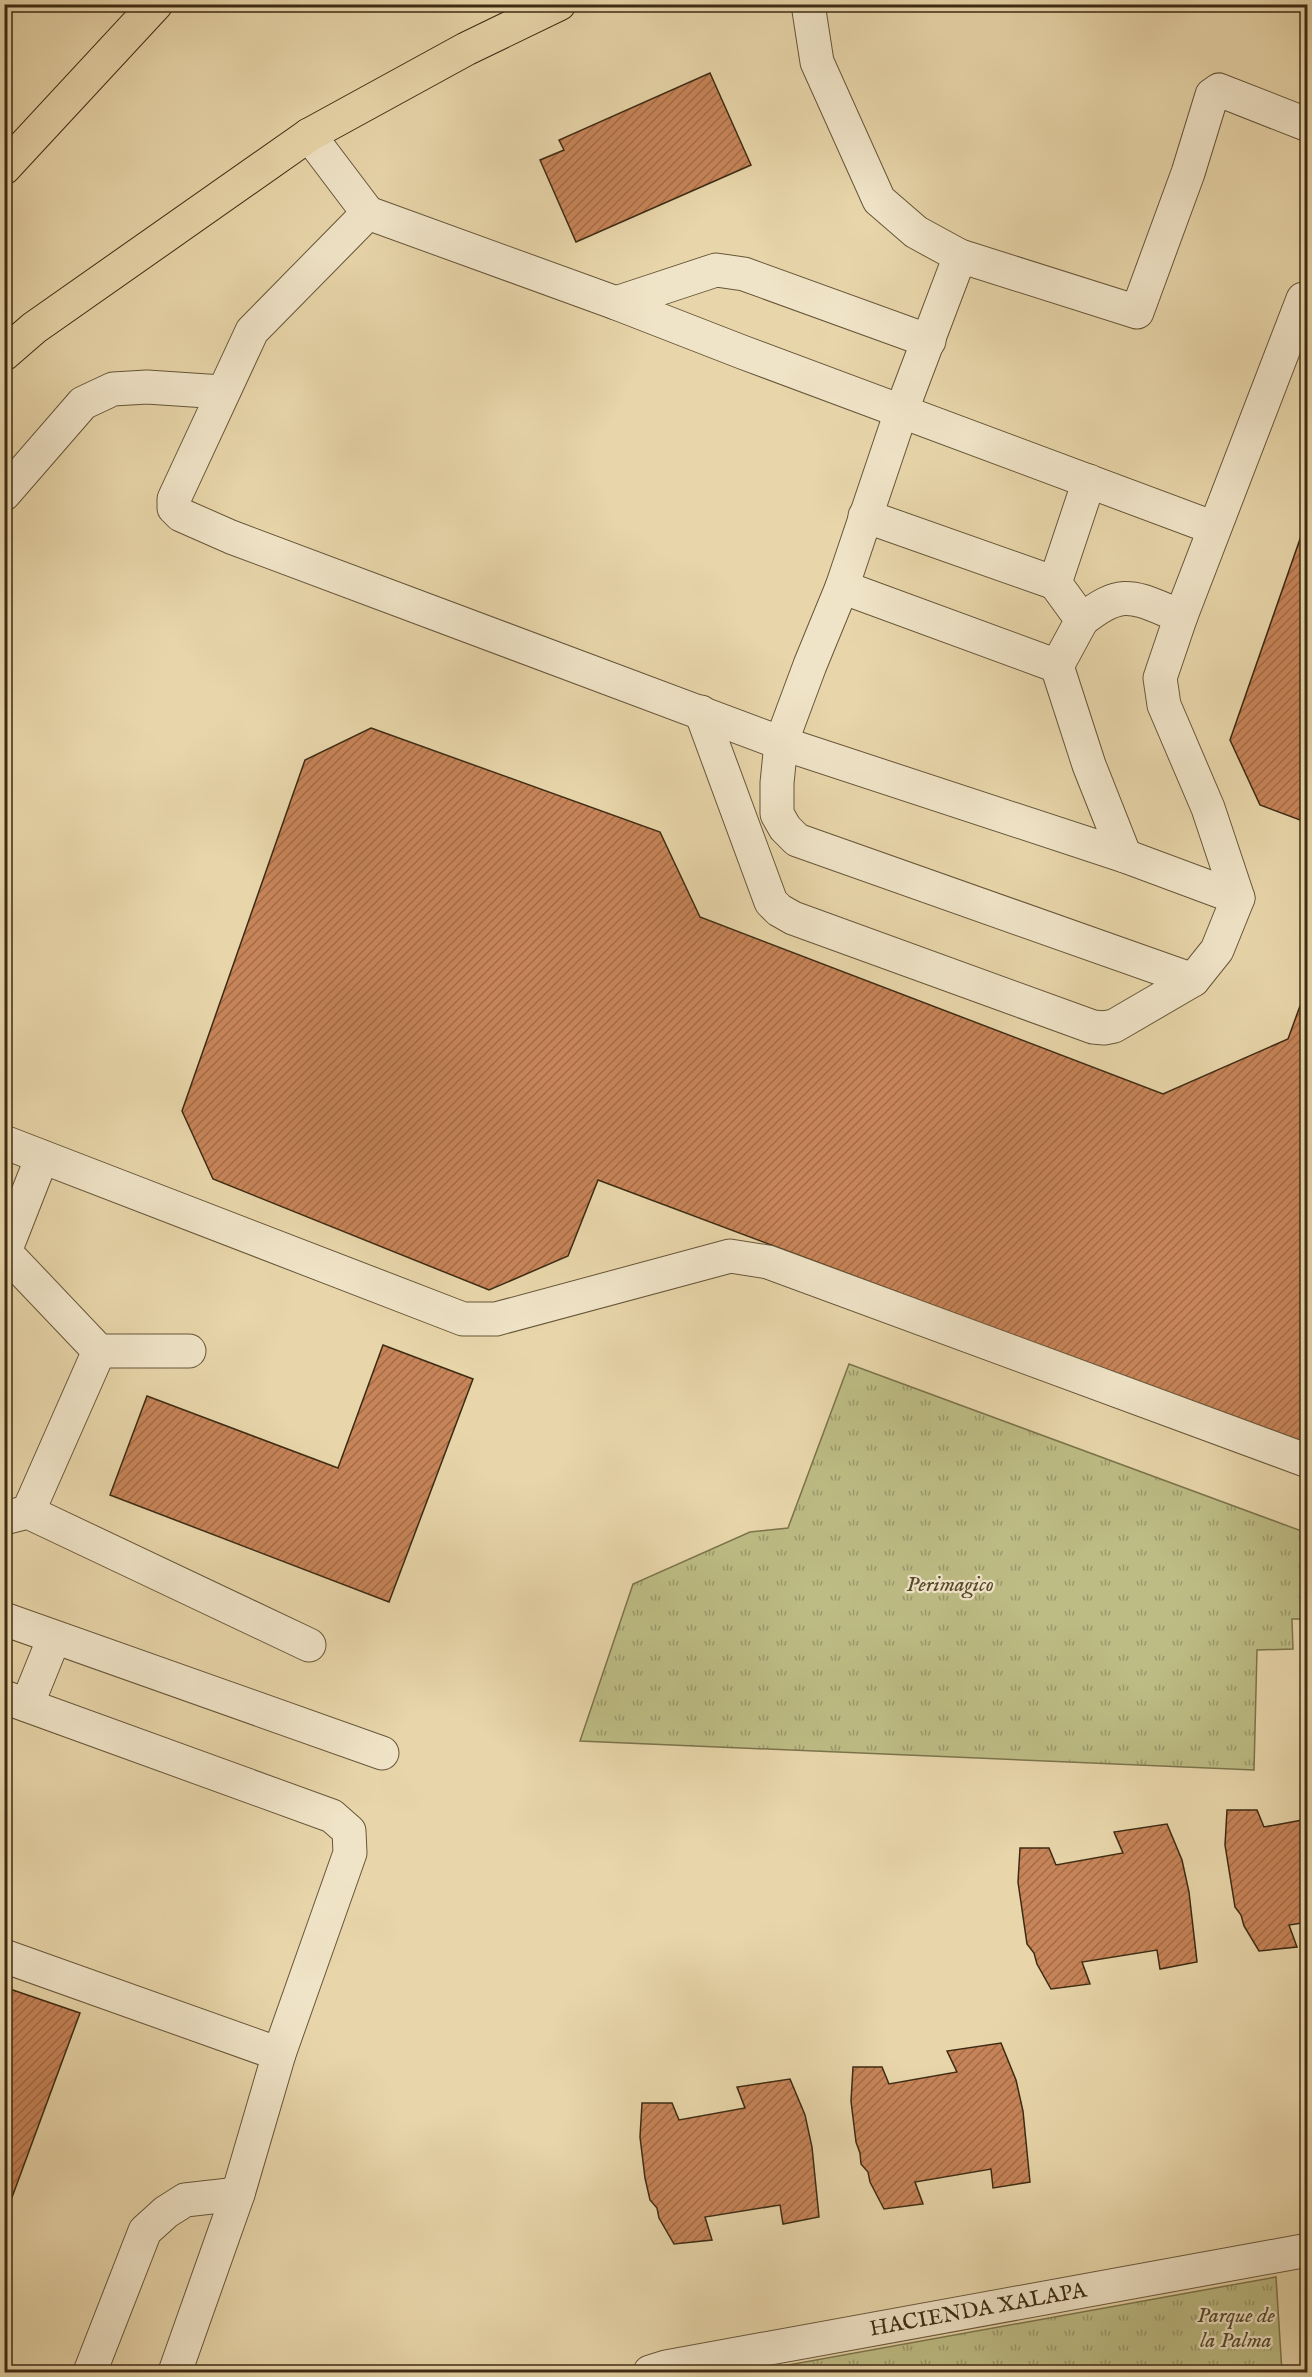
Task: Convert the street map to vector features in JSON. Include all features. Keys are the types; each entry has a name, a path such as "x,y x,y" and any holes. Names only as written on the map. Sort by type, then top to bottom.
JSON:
{"main road":[{"path":"4,168 156,4"},
{"path":"4,354 34,328 309,135 466,49 559,4"}],"street":[{"path":"808,4 817,62 879,200 916,232 960,255 1137,312 1188,173 1212,96 1219,90 1308,124"},
{"path":"309,135 368,213 616,303 1214,528"},
{"path":"368,213 252,331 174,499 174,508 181,514 231,537 385,596 781,743 1125,856 1238,898"},
{"path":"960,255 901,412 842,587 781,743 777,814 785,828 797,840 1193,980"},
{"path":"616,303 716,270 744,274 929,341"},
{"path":"701,712 771,902 779,910 794,918 1093,1027 1114,1026 1193,980 1217,950 1238,898 1208,808 1164,705 1161,678 1214,528 1306,295"},
{"path":"4,494 83,403 113,389 147,387 222,392"},
{"path":"1055,583 1089,481"},
{"path":"865,516 1055,583 1082,620"},
{"path":"842,587 1057,666"},
{"path":"1125,856 1089,765 1057,666 1082,620 1100,606 1119,597 1141,600 1181,616"},
{"path":"4,1142 463,1319 496,1319 730,1256 768,1262 1308,1461"},
{"path":"42,1156 5,1253 99,1351 189,1351"},
{"path":"99,1351 16,1515 309,1645"},
{"path":"4,1619 382,1753"},
{"path":"54,1638 16,1701 332,1816 349,1831 351,1853 279,2054 238,2194 175,2373"},
{"path":"4,1956 279,2054"},
{"path":"90,2373 145,2231 166,2212 185,2200 238,2194"},
{"name":"HACIENDA XALAPA","path":"650,2373 666,2367 1308,2250"}],"green space":[{"name":"Perimagico","path":"849,1364 1307,1533 1307,1619 1292,1619 1293,1649 1257,1650 1254,1770 580,1741 633,1584 750,1532 788,1528"},
{"name":"Parque de la Palma","path":"1276,2277 1282,2372 750,2372"}],"building":[{"path":"710,73 751,165 576,242 540,160 564,150 559,140"},
{"path":"1308,516 1308,823 1260,805 1230,740"},
{"path":"371,728 660,832 700,917 1163,1094 1288,1039 1308,984 1308,1446 598,1180 568,1256 489,1290 213,1179 182,1111 305,760"},
{"path":"383,1345 473,1379 389,1602 110,1495 147,1396 338,1468"},
{"path":"1227,1810 1257,1810 1264,1827 1308,1819 1308,1922 1289,1925 1297,1947 1259,1951 1244,1926 1241,1915 1235,1907 1225,1845"},
{"path":"1167,1824 1182,1860 1189,1892 1197,1962 1160,1969 1157,1950 1082,1962 1090,1984 1051,1989 1037,1964 1034,1953 1027,1944 1018,1882 1020,1848 1049,1848 1056,1865 1123,1853 1114,1832"},
{"path":"4,1987 80,2013 4,2219"},
{"path":"1001,2043 1016,2080 1023,2111 1030,2182 993,2188 991,2169 915,2182 923,2204 884,2209 870,2182 868,2172 861,2164 856,2142 851,2101 853,2067 882,2067 889,2084 957,2072 947,2051"},
{"path":"790,2079 805,2115 812,2147 819,2217 783,2224 780,2205 705,2217 712,2240 674,2244 659,2218 657,2208 650,2200 645,2178 640,2137 642,2103 672,2103 679,2120 745,2108 737,2087"}]}
